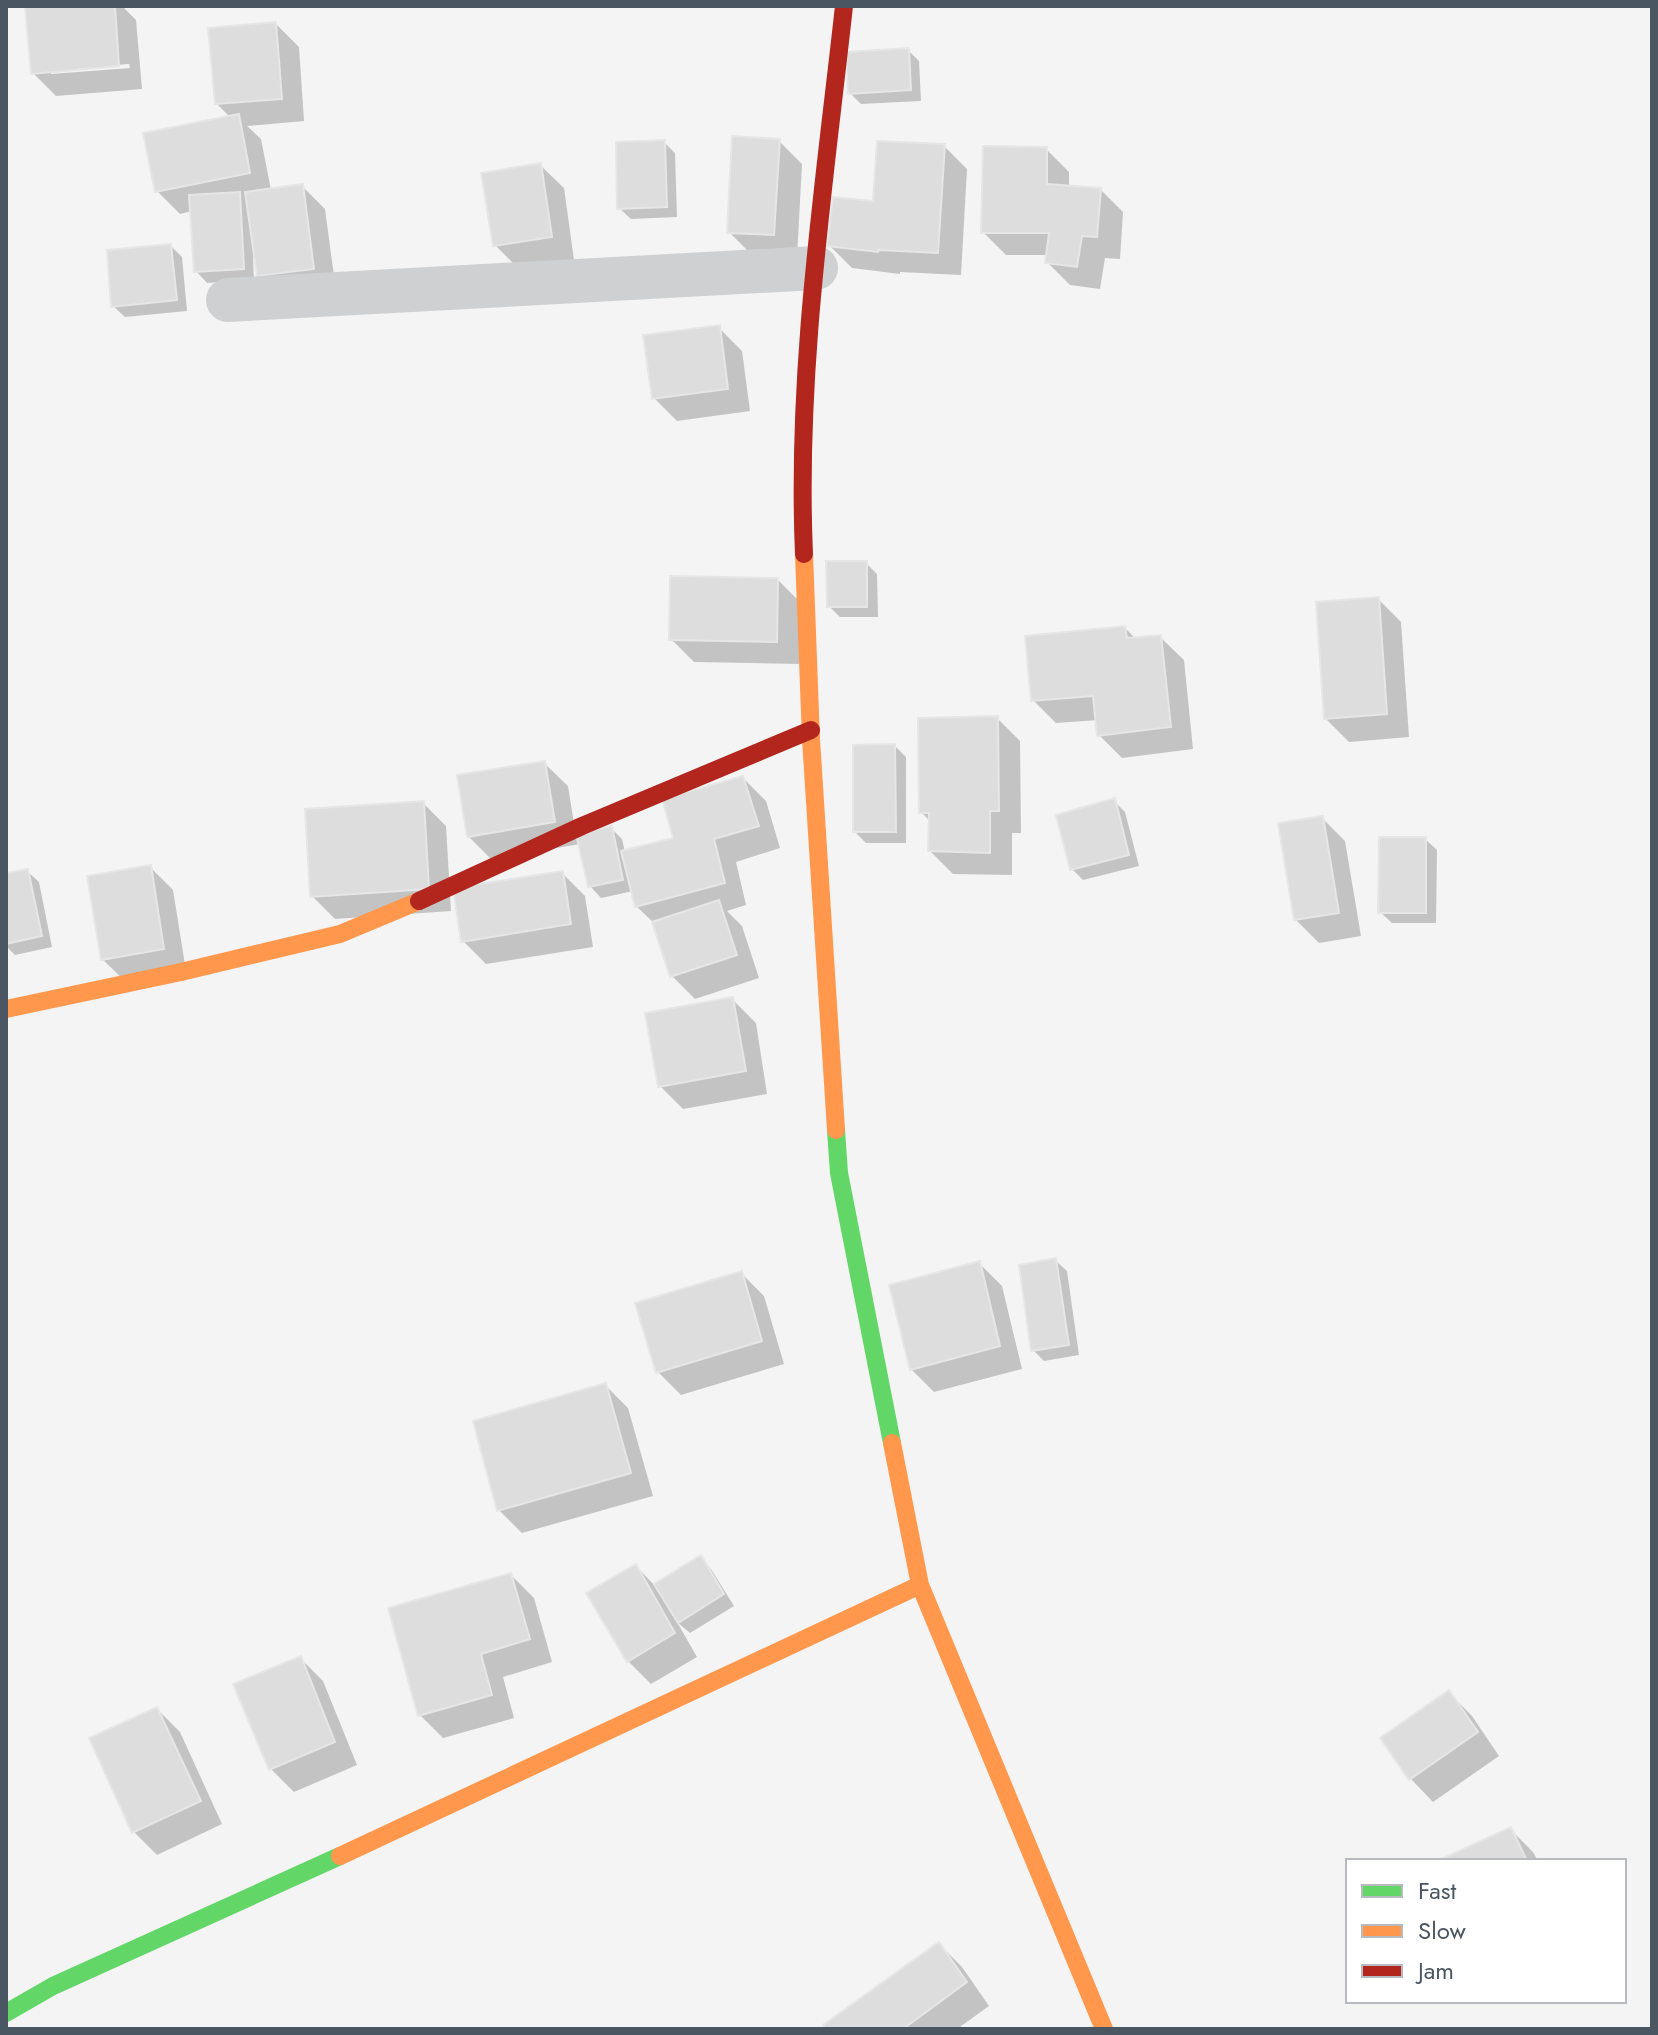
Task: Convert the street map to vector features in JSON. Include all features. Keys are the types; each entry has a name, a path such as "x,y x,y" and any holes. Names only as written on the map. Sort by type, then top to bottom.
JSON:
{"street":[{"path":"844,6 809,327 802,514 811,730 839,1173 920,1585 1104,2029"},
{"path":"228,300 816,268"},
{"path":"6,1009 340,934 384,917 582,826 811,730"},
{"path":"6,2013 53,1986 215,1914 920,1585"}],"building":[{"path":"25,6 115,6 119,66 31,74"},
{"path":"276,22 282,99 215,104 208,28"},
{"path":"909,48 911,90 848,94 846,52"},
{"path":"239,114 250,173 155,192 143,133"},
{"path":"732,136 780,139 774,235 727,233"},
{"path":"665,140 667,207 617,209 616,142"},
{"path":"877,141 945,144 938,253 878,252 827,246 833,197 873,201"},
{"path":"983,146 1047,147 1047,184 1101,188 1097,237 1082,236 1077,267 1045,263 1049,233 981,233"},
{"path":"541,163 552,237 493,246 481,173"},
{"path":"303,184 314,269 257,276 245,192"},
{"path":"240,192 244,269 194,272 189,195"},
{"path":"171,244 177,300 111,307 107,250"},
{"path":"720,325 728,389 652,399 643,335"},
{"path":"826,561 867,561 867,607 827,607"},
{"path":"670,576 778,578 777,642 669,640"},
{"path":"1379,597 1387,714 1324,719 1316,602"},
{"path":"1125,626 1127,638 1161,635 1171,727 1097,736 1093,696 1031,701 1025,636"},
{"path":"998,716 999,811 990,811 990,853 928,851 929,813 919,813 918,718"},
{"path":"895,744 896,832 853,832 853,745"},
{"path":"545,761 555,822 467,837 457,775"},
{"path":"743,776 759,826 714,839 725,883 635,907 621,851 673,838 662,799"},
{"path":"1115,798 1129,855 1070,870 1056,815"},
{"path":"424,801 429,889 310,897 305,809"},
{"path":"1323,816 1339,913 1294,920 1278,823"},
{"path":"612,826 623,880 588,887 576,834"},
{"path":"1379,837 1426,837 1426,913 1378,913"},
{"path":"151,865 164,949 101,960 87,876"},
{"path":"28,869 42,936 6,944 6,873"},
{"path":"563,871 571,924 461,942 453,888"},
{"path":"719,900 737,955 670,977 652,922"},
{"path":"733,997 746,1071 658,1087 645,1013"},
{"path":"1056,1258 1069,1345 1031,1351 1019,1265"},
{"path":"980,1261 1000,1346 910,1370 889,1285"},
{"path":"742,1271 762,1341 656,1373 635,1303"},
{"path":"606,1383 631,1473 497,1511 473,1421"},
{"path":"701,1555 724,1594 678,1623 654,1584"},
{"path":"636,1564 675,1633 627,1662 586,1593"},
{"path":"511,1573 530,1639 481,1654 492,1695 418,1716 388,1608"},
{"path":"301,1656 335,1742 269,1770 233,1684"},
{"path":"1449,1690 1478,1732 1409,1780 1380,1738"},
{"path":"157,1707 201,1801 132,1833 89,1738"},
{"path":"1511,1827 1526,1859 1441,1859"},
{"path":"939,1942 967,1982 903,2029 826,2029 823,2025"}],"traffic: fast":[{"path":"836,1130 839,1173 892,1443"},
{"path":"6,2013 53,1986 340,1856"}],"traffic: slow":[{"path":"804,554 811,739 836,1130"},
{"path":"6,1009 340,934 419,901"},
{"path":"892,1443 920,1585 1104,2029"},
{"path":"340,1856 920,1585"}],"traffic: jam":[{"path":"804,554 804,417 808,348 820,211 844,6"},
{"path":"419,901 582,826 811,730"}]}
